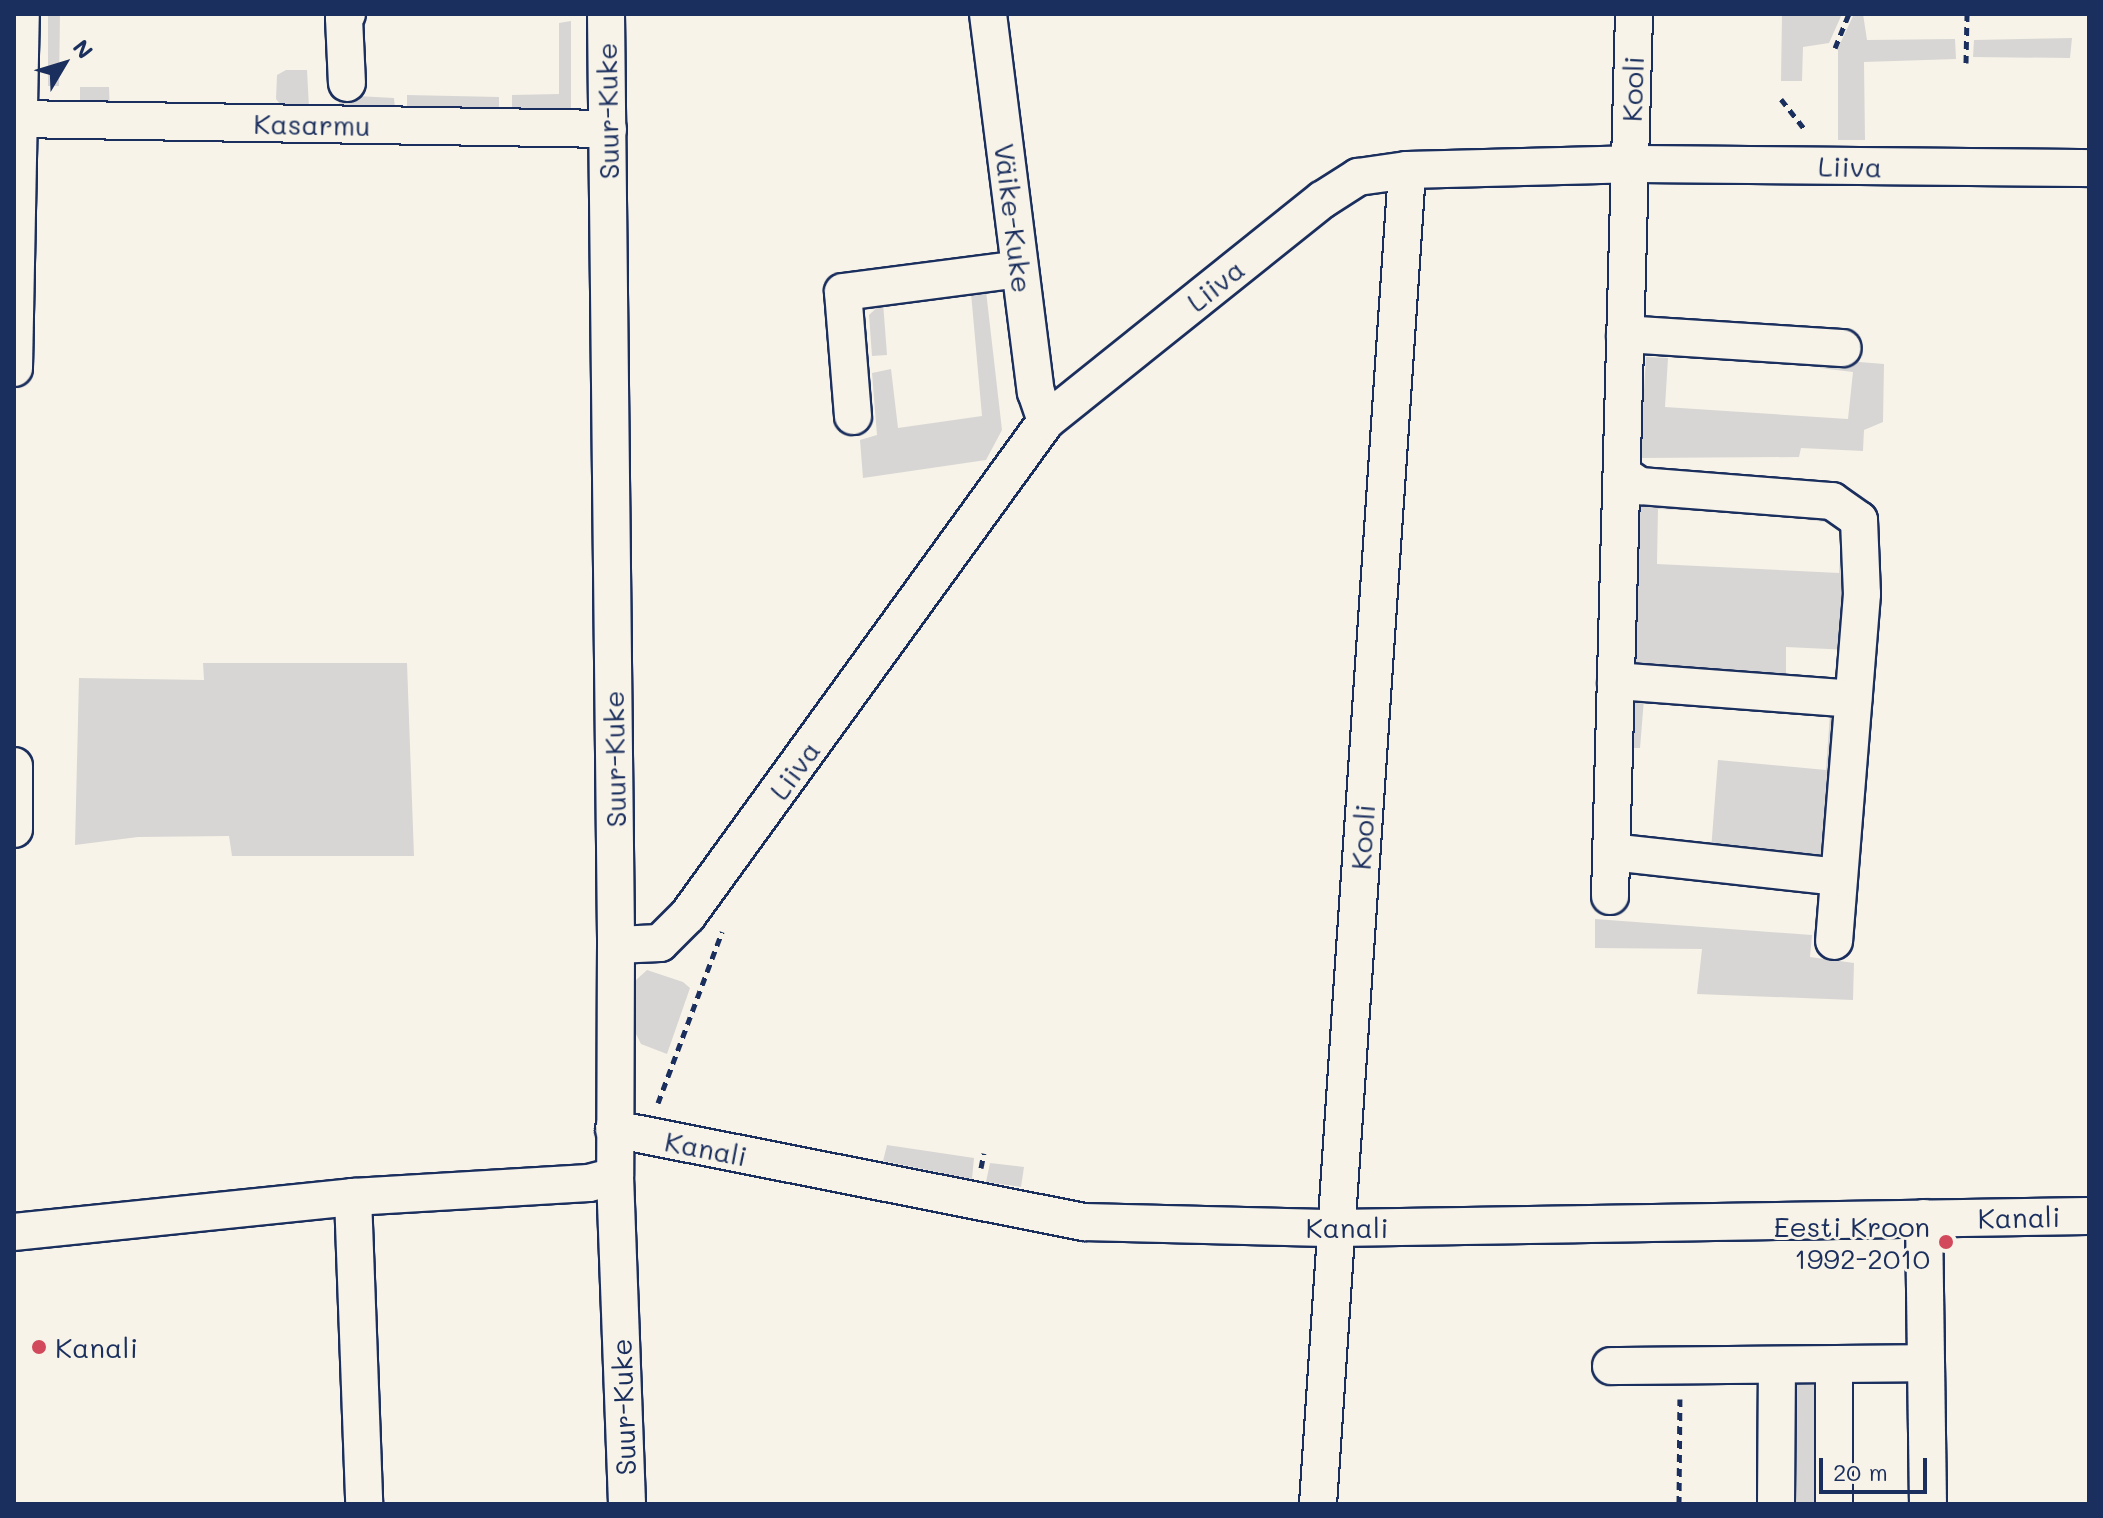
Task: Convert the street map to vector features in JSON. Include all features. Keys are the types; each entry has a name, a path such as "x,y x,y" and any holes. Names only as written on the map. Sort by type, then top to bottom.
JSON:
{"street":[{"path":"14,368 21,14"},
{"path":"347,14 344,18 347,83"},
{"name":"Suur-Kuke","path":"606,14 616,945 614,1129 627,1504"},
{"name":"Väike-Kuke","path":"988,14 1036,392 1046,421"},
{"name":"Kooli","path":"1610,896 1634,14"},
{"name":"Kasarmu","path":"17,119 608,129"},
{"name":"Liiva","path":"616,945 660,943 688,915 1046,421 1322,200 1358,177 1407,170 1630,164 2089,168"},
{"name":"Kooli","path":"1318,1504 1407,170"},
{"path":"853,416 843,292 1020,269"},
{"path":"1625,334 1843,348"},
{"path":"1622,474 1640,486 1832,501 1859,520 1862,594 1834,941"},
{"path":"1616,681 1853,699"},
{"path":"14,766 14,829"},
{"path":"1612,852 1839,877"},
{"name":"Kanali","path":"614,1129 1084,1222 1336,1228 2089,1216"},
{"path":"14,1232 353,1197 589,1183 615,1176"},
{"path":"353,1197 364,1504"},
{"path":"1924,1218 1928,1504"},
{"path":"1611,1366 1777,1367 1926,1363"},
{"path":"1834,1365 1834,1504"},
{"path":"1776,1504 1777,1367"}],"path":[{"path":"1835,48 1849,14"},
{"path":"1966,63 1967,14"},
{"path":"1781,99 1808,134"},
{"path":"1679,1504 1680,1366"}],"shaded area":[{"path":"48,14 60,14 59,86 48,86"},
{"path":"1782,14 1842,14 1829,43 1803,47 1802,81 1781,81"},
{"path":"1854,14 1863,14 1867,40 1955,39 1956,59 1864,62 1865,140 1838,140 1838,48"},
{"path":"571,21 571,109 512,109 512,95 559,94 559,23"},
{"path":"2072,38 2070,58 1973,57 1974,40"},
{"path":"286,70 307,70 309,108 285,110 276,99 277,75"},
{"path":"80,87 109,87 110,114 80,113"},
{"path":"339,95 394,98 395,109 339,109"},
{"path":"407,95 499,97 499,109 407,109"},
{"path":"986,291 1002,430 986,460 863,478 860,440 877,435 872,373 891,369 898,428 982,416 971,293"},
{"path":"883,302 887,355 872,356 869,315"},
{"path":"1646,357 1668,358 1665,407 1848,419 1853,372 1820,368 1822,359 1884,364 1883,422 1864,430 1863,451 1801,448 1799,457 1640,458"},
{"path":"1648,499 1701,504 1700,511 1658,509 1657,564 1839,573 1843,524 1808,520 1809,512 1837,514 1854,533 1850,650 1786,647 1786,680 1631,665 1636,506"},
{"path":"203,663 407,663 414,856 232,856 229,836 138,837 75,845 79,678 204,680"},
{"path":"1644,699 1640,748 1625,748 1629,700"},
{"path":"1830,714 1847,716 1831,852 1818,859 1711,850 1718,760 1826,770"},
{"path":"1595,919 1812,935 1810,957 1854,963 1853,1000 1697,994 1702,949 1595,948"},
{"path":"647,970 683,982 690,988 667,1054 641,1044 633,1028 636,980"},
{"path":"887,1145 974,1158 972,1179 883,1161"},
{"path":"990,1163 1024,1167 1021,1187 986,1182"},
{"path":"1798,1378 1816,1380 1817,1504 1790,1504 1791,1396"}],"place":[{"name":"Eesti Kroon 1992-2010","path":"1946,1242"},
{"name":"Kanali","path":"39,1347"}]}
